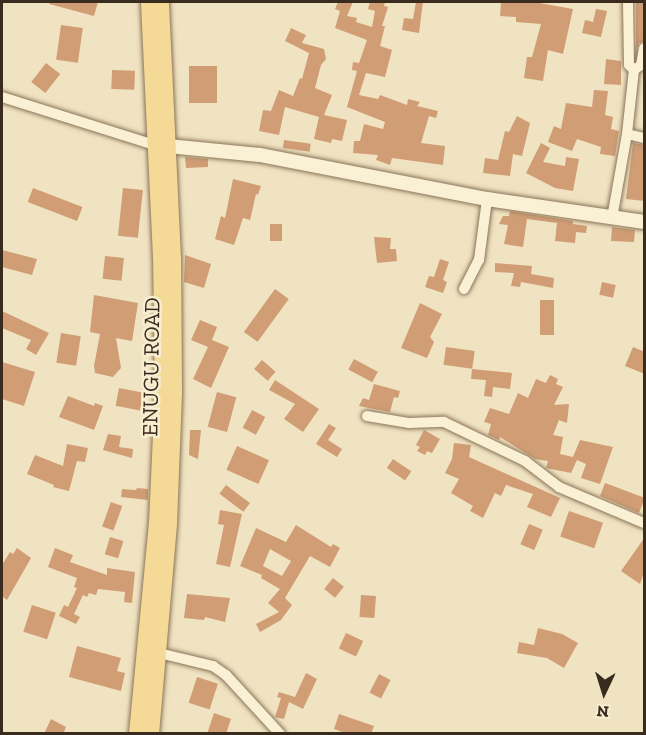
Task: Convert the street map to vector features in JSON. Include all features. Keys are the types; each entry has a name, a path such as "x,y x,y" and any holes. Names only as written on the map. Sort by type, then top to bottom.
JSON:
{"main road":[{"path":"137,734 156,524 163,393 161,145 149,2"},
{"name":"ENUGU ROAD","path":"151,734 169,523 174,392 174,295 161,145 161,2"}],"street":[{"path":"628,2 628,65 634,70"},
{"path":"612,218 627,134 634,70 641,65 645,48"},
{"path":"2,96 161,145 260,155 487,199 645,222"},
{"path":"627,134 645,138"},
{"path":"464,289 479,260 487,199"},
{"path":"367,416 410,423 444,422 525,461 559,487 645,523"},
{"path":"159,653 213,666 226,675 280,734"}],"building":[{"path":"50,2 98,2 94,16 49,4"},
{"path":"338,2 353,2 347,16 357,18 356,22 372,27 375,11 368,9 370,2 385,2 384,6 388,7 382,26 385,26 380,46 392,50 385,77 366,73 359,95 378,99 380,95 407,105 408,99 420,102 417,106 438,111 436,118 429,116 421,143 445,146 443,165 392,158 390,165 376,160 378,155 353,153 354,141 360,141 364,124 383,129 385,122 347,107 357,71 352,70 353,62 359,63 367,40 335,28 340,11 335,9"},
{"path":"416,2 423,2 419,33 402,30 404,18 413,19"},
{"path":"501,2 534,2 573,9 563,54 548,50 543,81 524,78 527,57 532,57 541,24 516,22 516,17 500,16"},
{"path":"636,2 645,2 645,41 639,43 636,49"},
{"path":"596,9 607,11 601,37 582,33 585,20 593,22"},
{"path":"61,25 83,28 78,63 56,60"},
{"path":"291,28 306,35 302,43 324,49 326,59 321,65 315,88 332,95 324,115 347,120 342,141 332,139 331,143 314,139 319,117 285,107 279,135 259,131 263,110 271,111 279,90 293,96 300,78 302,79 309,53 285,41"},
{"path":"606,59 621,61 621,85 604,84"},
{"path":"46,63 60,74 45,93 31,82"},
{"path":"189,66 217,66 217,103 189,103"},
{"path":"112,70 135,71 134,90 111,89"},
{"path":"594,90 608,91 605,115 613,117 611,129 619,131 615,156 600,154 601,147 577,139 572,151 548,142 554,126 561,129 566,103 592,107"},
{"path":"517,116 530,123 522,156 513,154 510,176 483,173 485,158 498,160 505,131 509,132"},
{"path":"284,140 311,144 310,152 283,148"},
{"path":"541,143 550,148 543,162 565,166 566,157 579,159 573,191 555,188 526,173"},
{"path":"633,143 645,145 645,201 626,199"},
{"path":"185,157 208,159 208,167 186,168"},
{"path":"233,179 261,186 258,195 256,194 250,220 243,218 234,245 215,239 221,216 225,218"},
{"path":"33,188 82,207 77,221 28,202"},
{"path":"123,188 143,190 138,238 118,236"},
{"path":"510,211 573,221 573,224 587,226 586,233 576,232 575,243 555,241 557,223 527,219 523,247 504,244 508,225 499,224 503,216 509,216"},
{"path":"270,224 282,224 282,241 270,241"},
{"path":"612,227 635,230 634,242 611,241"},
{"path":"374,237 391,238 390,249 396,249 397,261 377,263"},
{"path":"2,250 37,259 32,275 2,267"},
{"path":"185,255 211,264 204,288 184,282"},
{"path":"105,256 124,258 121,281 103,279"},
{"path":"440,259 449,262 443,280 447,282 443,293 425,287 429,276 434,277"},
{"path":"495,263 532,266 531,274 554,278 553,288 521,282 520,287 511,286 514,273 495,272"},
{"path":"602,282 616,285 613,298 599,295"},
{"path":"275,289 289,299 258,342 244,332"},
{"path":"94,295 138,303 132,341 116,338 121,368 113,377 95,373 94,366 100,334 90,332"},
{"path":"540,300 554,300 554,335 540,335"},
{"path":"420,303 442,314 430,337 434,342 427,358 401,348"},
{"path":"2,311 49,333 36,355 26,349 31,340 2,328"},
{"path":"200,320 217,327 212,340 229,347 211,388 193,379 208,347 191,340"},
{"path":"61,333 81,336 76,366 56,363"},
{"path":"446,347 475,351 472,369 443,365"},
{"path":"633,347 645,352 645,374 625,366"},
{"path":"354,359 378,372 372,382 348,370"},
{"path":"262,360 276,372 268,381 254,369"},
{"path":"2,362 35,372 24,406 2,399"},
{"path":"472,369 512,373 510,389 493,387 492,397 484,396 486,380 471,379"},
{"path":"550,375 558,379 556,384 563,387 554,405 569,404 567,423 559,420 553,435 563,437 560,454 573,457 580,440 613,447 600,484 581,478 586,464 577,460 571,473 546,468 548,461 535,459 500,437 499,440 488,435 491,424 484,422 490,408 509,414 518,393 528,398 536,379 546,383"},
{"path":"275,380 319,409 303,432 284,419 295,404 269,390"},
{"path":"374,384 400,391 398,398 394,397 390,412 359,406 363,398 369,400"},
{"path":"119,388 144,393 140,410 116,406"},
{"path":"217,392 236,397 227,432 208,427"},
{"path":"68,396 94,406 95,403 103,406 94,430 59,417"},
{"path":"252,410 265,417 256,435 243,428"},
{"path":"329,424 336,428 328,440 342,449 337,457 316,444"},
{"path":"190,430 201,430 198,459 189,455"},
{"path":"424,430 440,439 432,453 427,451 425,455 417,451 420,447 416,445"},
{"path":"108,434 121,436 119,447 133,449 132,458 103,450"},
{"path":"454,443 471,445 469,457 560,498 551,517 527,507 533,494 506,485 501,496 495,493 483,518 470,511 473,506 451,493 459,479 445,473 452,459"},
{"path":"67,444 88,448 85,462 77,461 69,491 53,487 54,485 27,474 35,455 63,466"},
{"path":"237,446 269,460 258,484 226,470"},
{"path":"393,459 411,471 405,480 387,468"},
{"path":"605,483 645,498 639,513 600,496"},
{"path":"226,485 250,503 243,512 219,494"},
{"path":"137,488 148,489 148,500 121,497 122,489 136,490"},
{"path":"111,502 122,506 113,531 102,526"},
{"path":"220,510 242,514 230,567 216,564 224,525 218,524"},
{"path":"569,511 603,523 594,548 560,537"},
{"path":"529,524 543,530 534,550 520,544"},
{"path":"296,525 331,547 333,544 340,548 330,567 310,556 285,598 292,605 281,620 260,632 256,624 279,612 268,603 280,589 261,578 262,575 240,566 256,528 286,542","holes":["270,549 291,561 282,576 263,566"]},
{"path":"110,537 123,541 118,558 105,554"},
{"path":"645,537 645,570 640,584 621,571"},
{"path":"17,548 31,558 7,600 2,596 2,565 10,552 13,554"},
{"path":"55,548 73,555 70,562 107,575 107,568 135,572 132,603 124,602 125,592 98,589 96,595 89,593 87,597 83,595 74,614 80,617 76,624 59,616 64,605 68,607 77,588 74,587 77,578 48,567"},
{"path":"333,578 344,587 335,598 324,589"},
{"path":"187,594 230,598 225,622 205,617 204,620 184,618"},
{"path":"361,595 376,596 374,618 359,617"},
{"path":"32,605 56,613 47,639 23,632"},
{"path":"538,628 562,634 578,643 564,668 547,658 517,653 519,642 534,645"},
{"path":"346,633 363,641 356,656 339,648"},
{"path":"77,646 121,658 117,671 125,673 121,691 69,677"},
{"path":"306,673 317,679 303,709 289,702 284,719 275,717 281,698 277,697 279,692 295,697"},
{"path":"379,674 391,680 381,699 369,693"},
{"path":"197,677 218,684 210,709 189,703"},
{"path":"214,713 231,719 226,734 207,734"},
{"path":"339,714 374,726 371,734 348,734 334,729"},
{"path":"51,719 66,727 63,734 44,734"}]}
